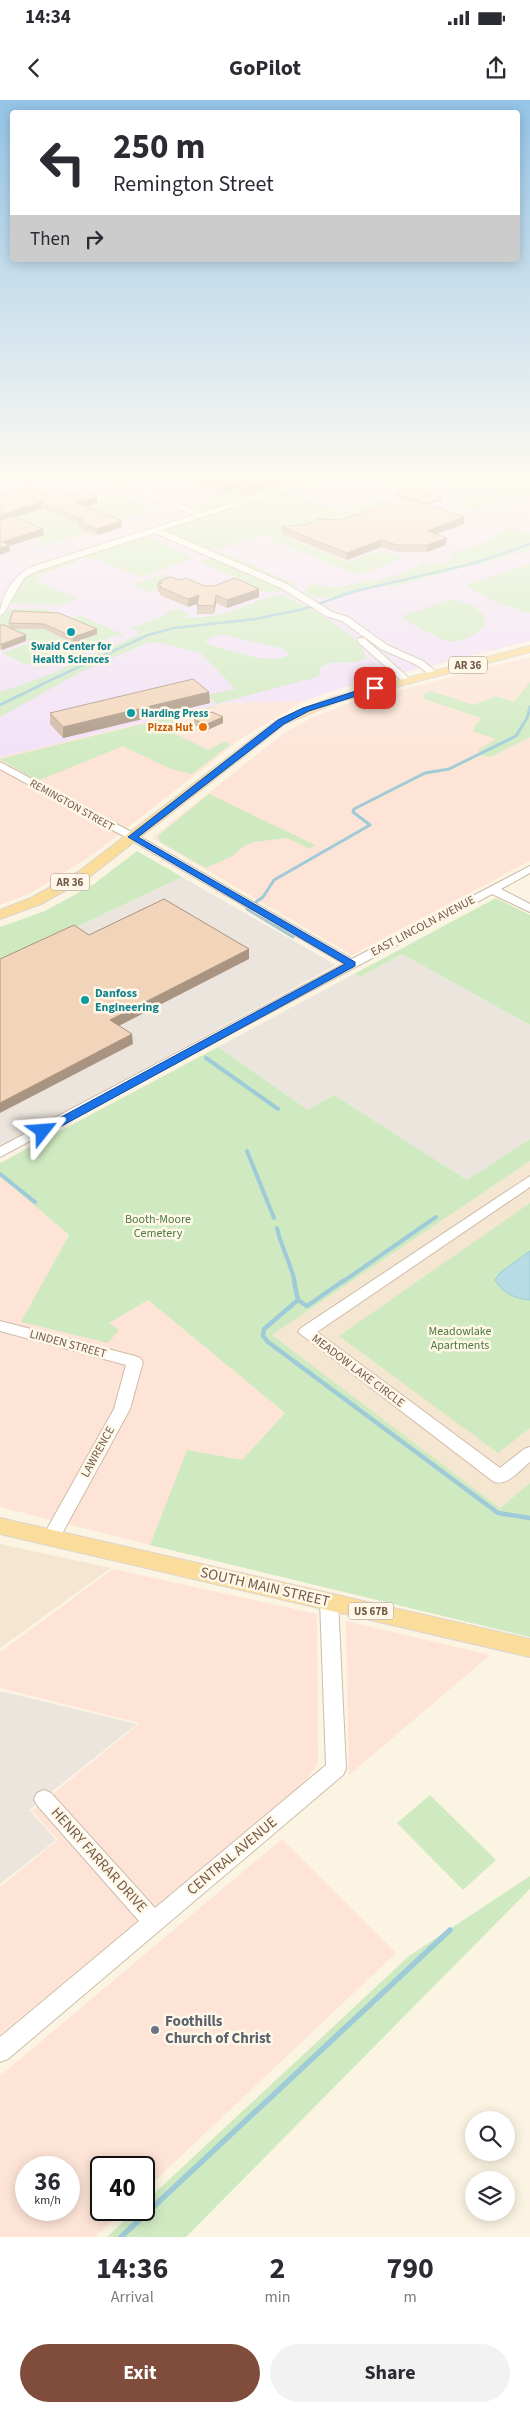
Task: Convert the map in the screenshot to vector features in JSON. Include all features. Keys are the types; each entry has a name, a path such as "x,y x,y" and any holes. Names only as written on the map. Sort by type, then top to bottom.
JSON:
{"main road":[{"name":"AR 36","path":"0,915 36,901 83,874 281,722 334,700 530,649"},
{"name":"SOUTH MAIN STREET","path":"0,1526 530,1648"}],"street":[{"path":"0,613 21,576"},
{"path":"244,576 275,589 289,591"},
{"path":"260,576 284,586 289,591 329,614 406,680"},
{"path":"329,614 345,619 384,647 420,663 434,674"},
{"name":"REMINGTON STREET","path":"0,765 132,837 352,964"},
{"name":"EAST LINCOLN AVENUE","path":"0,1153 530,869"},
{"path":"492,889 530,909"},
{"name":"MEADOW LAKE CIRCLE","path":"530,1180 306,1332 500,1478 530,1453"},
{"name":"LINDEN STREET","path":"0,1326 135,1362"},
{"name":"LAWRENCE","path":"51,1538 122,1409 135,1362"},
{"name":"CENTRAL AVENUE","path":"0,2051 336,1769 329,1601"},
{"name":"HENRY FARRAR DRIVE","path":"44,1799 154,1922"}],"shaded area":[{"path":"0,576 530,576 530,641 339,689 304,701 224,703 0,757"},
{"path":"530,657 530,861 352,955 152,838 284,733 311,718 349,703"},
{"path":"304,701 242,738 95,853 31,893 0,905 0,757 224,703"},
{"path":"182,877 336,965 0,1147 0,963"},
{"path":"402,954 530,1025 530,1139 467,1180 334,1095 308,1110 218,1047 354,974 360,977"},
{"name":"Meadowlake Apartments","path":"530,1161 530,1483 500,1508 272,1335"},
{"path":"0,1176 69,1234 22,1322 108,1323 148,1300 285,1413 242,1460 187,1451 150,1545 0,1507"},
{"path":"0,1544 111,1568 0,1648"},
{"path":"113,1569 317,1614 318,1764 302,1785 0,2035 0,1887 58,1840 32,1811 140,1723 0,1688 0,1652"},
{"path":"346,1621 490,1655 349,1775"},
{"path":"0,1691 137,1724 29,1810 56,1840 0,1884"},
{"path":"282,1839 396,1953 155,2181 155,2156 90,2156 90,2221 112,2221 95,2237 0,2237 0,2076"}],"green space":[{"path":"25,576 36,576 40,578 36,581 78,599 61,605 11,603"},
{"path":"159,576 168,576 181,581 158,592 157,590 169,584 149,592 132,585"},
{"path":"231,576 277,576 298,585 279,591 266,592 253,589 235,581 239,579"},
{"path":"393,576 433,576 391,587 384,584 344,595 324,598 306,594 305,588 312,584 336,588 371,580 376,582"},
{"path":"494,576 530,576 530,613 496,603 466,585"},
{"path":"280,595 287,597 333,622 357,641 367,658 356,662 330,663 319,668 321,674 317,677 216,704 208,695 235,689 201,653 156,642 144,644 81,672 0,717 0,692 46,676 136,636 138,632 128,626 135,627 167,615 164,613 177,609 187,612 189,615 179,618 202,617 233,611","holes":["225,635 284,649 289,654 282,658 262,658 211,645 205,641 213,636"]},
{"path":"452,599 472,605 483,614 485,624 479,631 464,639 448,641 402,619 403,616"},
{"path":"11,609 45,609 57,613 10,629 44,629 73,643 68,618 82,616 124,635 121,637 116,635 84,649 88,651 67,659 55,653 27,665 2,653 29,643 30,640 23,640 0,631 0,617"},
{"path":"61,661 36,670 35,669"},
{"path":"530,682 530,737 491,757 483,756 478,750 496,739 472,731 481,718 424,699 424,694 431,691 474,705 496,696 514,702"},
{"path":"219,705 162,727 208,750 225,741 230,745 192,774 171,769 123,746 37,781 0,759"},
{"path":"209,794 315,845 310,849 287,838 253,842 241,848 233,856 206,868 160,842 158,836"},
{"path":"137,851 182,877 0,963 0,927 45,911 94,884"},
{"path":"496,898 530,915 530,1025 402,954 360,977 354,974"},
{"name":"Booth-Moore Cemetery","path":"218,1047 308,1110 334,1095 467,1180 530,1139 530,1161 272,1335 500,1508 530,1483 530,1637 150,1545 187,1450 242,1460 285,1413 148,1300 109,1323 119,1330 108,1343 21,1322 69,1235 0,1176 0,1163"},
{"name":"Meadowlake Apartments","path":"530,1203 530,1428 498,1453 339,1336"},
{"path":"430,1795 496,1860 463,1890 397,1823"},
{"path":"530,1876 530,1889 186,2237 107,2237 124,2221 155,2221 155,2193 409,1956"}],"water":[{"path":"530,1251 530,1300 510,1294 502,1289 495,1280 500,1273"}],"building":[{"path":"171,577 179,580 186,578 204,586 214,586 235,578 259,589 227,600 216,595 214,606 197,605 199,595 188,599 157,584 162,583 159,581"},
{"path":"13,611 59,613 97,629 73,637 44,624 9,623"},
{"path":"0,625 4,625 26,635 0,644"},
{"path":"193,679 209,692 63,727 50,713"},
{"path":"212,712 223,717 205,725 194,719"},
{"name":"Danfoss Engineering","path":"164,899 249,949 110,1020 132,1034 0,1103 0,959 74,925 89,935"}],"waterway":[{"path":"40,685 148,635 174,628 255,619 304,609 352,592 421,576"},
{"path":"0,705 43,684"},
{"path":"256,902 263,897 274,880 370,825 353,812 354,809 425,773 449,769 516,736 527,718 530,707"},
{"path":"247,909 293,937"},
{"path":"206,1058 278,1109"},
{"path":"247,1151 274,1218"},
{"path":"0,1174 35,1202"},
{"path":"341,1283 436,1217"},
{"path":"277,1228 295,1283"},
{"path":"294,1281 298,1300"},
{"path":"298,1300 307,1306 343,1281"},
{"path":"298,1300 264,1329 263,1336 268,1342 498,1513 530,1518"},
{"path":"121,2237 450,1930"}],"place":[{"name":"Swaid Center for Health Sciences","path":"71,632"},
{"name":"Harding Press","path":"131,713"},
{"name":"Pizza Hut","path":"203,727"},
{"name":"Danfoss Engineering","path":"85,1000"},
{"name":"Foothills Church of Christ","path":"155,2030"}],"route":[{"path":"43,1131 352,964 132,837 281,722 306,710 375,688"}]}
